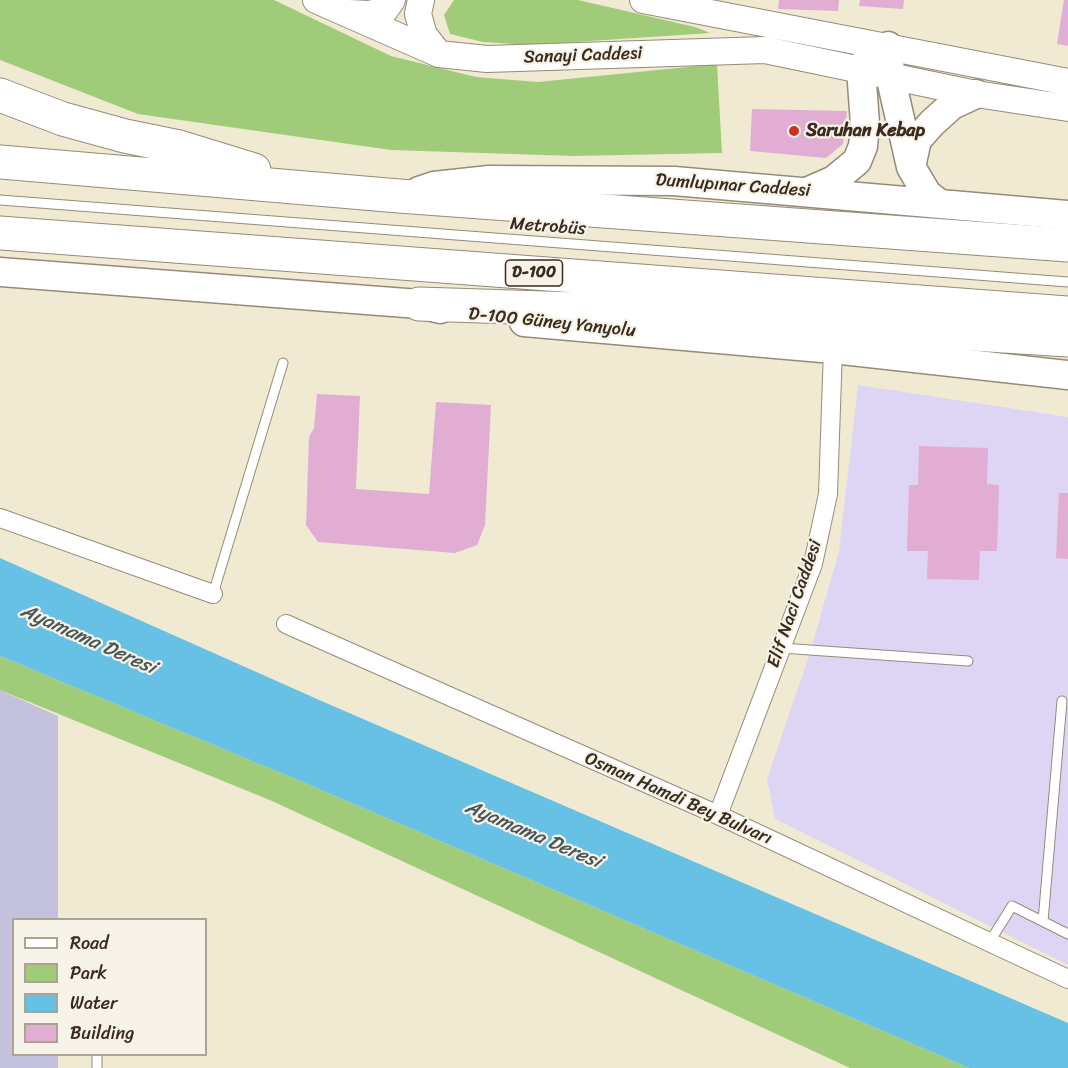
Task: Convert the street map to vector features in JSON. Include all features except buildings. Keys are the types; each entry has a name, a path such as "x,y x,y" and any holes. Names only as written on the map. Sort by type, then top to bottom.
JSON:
{"highway":[{"path":"0,95 63,119 125,136 179,147 301,187"},
{"path":"0,162 399,196 1068,245"},
{"name":"D-100","path":"0,233 1068,313"},
{"path":"419,304 587,309 1068,340"}],"main road":[{"name":"Sanayi Caddesi","path":"316,0 439,54 498,59 765,50 976,93 1068,108"},
{"path":"345,13 369,14 385,10 392,0"},
{"path":"421,0 418,14 424,35 439,54"},
{"path":"643,0 1068,82"},
{"path":"809,191 834,180 857,160 863,146 865,124 861,69 870,55 888,46"},
{"path":"888,46 890,75 911,167 927,194 940,204"},
{"path":"911,167 917,140 952,105 976,93"},
{"path":"0,154 57,167"},
{"name":"Dumlupınar Caddesi","path":"399,196 434,186 489,180 553,178 674,181 1068,215"},
{"name":"D-100 Güney Yanyolu","path":"0,272 419,304 486,319 833,349 1068,375"}],"street":[{"name":"Elif Naci Caddesi","path":"718,815 813,564 828,494 833,349"},
{"path":"0,518 213,594"},
{"name":"Osman Hamdi Bey Bulvarı","path":"286,624 718,815 1068,979"}],"lane":[{"name":"Metrobüs","path":"0,199 1068,282"},
{"path":"213,594 283,363"},
{"path":"781,648 968,661"},
{"path":"1043,921 1062,701"},
{"path":"989,943 1012,906 1068,934"}],"shaded area":[{"path":"858,385 1068,417 1068,965 775,819 767,779 809,656 839,551"},
{"path":"0,690 58,716 58,918 12,918 12,1056 58,1056 58,1068 0,1068"}],"green space":[{"path":"0,0 274,0 391,56 476,77 538,82 717,64 722,153 573,156 391,150 138,114 0,60"},
{"path":"454,0 578,0 695,27 710,33 530,45 483,42 450,34 444,15"},
{"path":"0,656 293,778 969,1068 850,1068 272,801 0,690"}],"water":[{"name":"Ayamama Deresi","path":"0,558 326,703 1068,1023 1068,1068 969,1068 293,778 0,656"}],"place":[{"name":"Saruhan Kebap","path":"794,131"}]}
